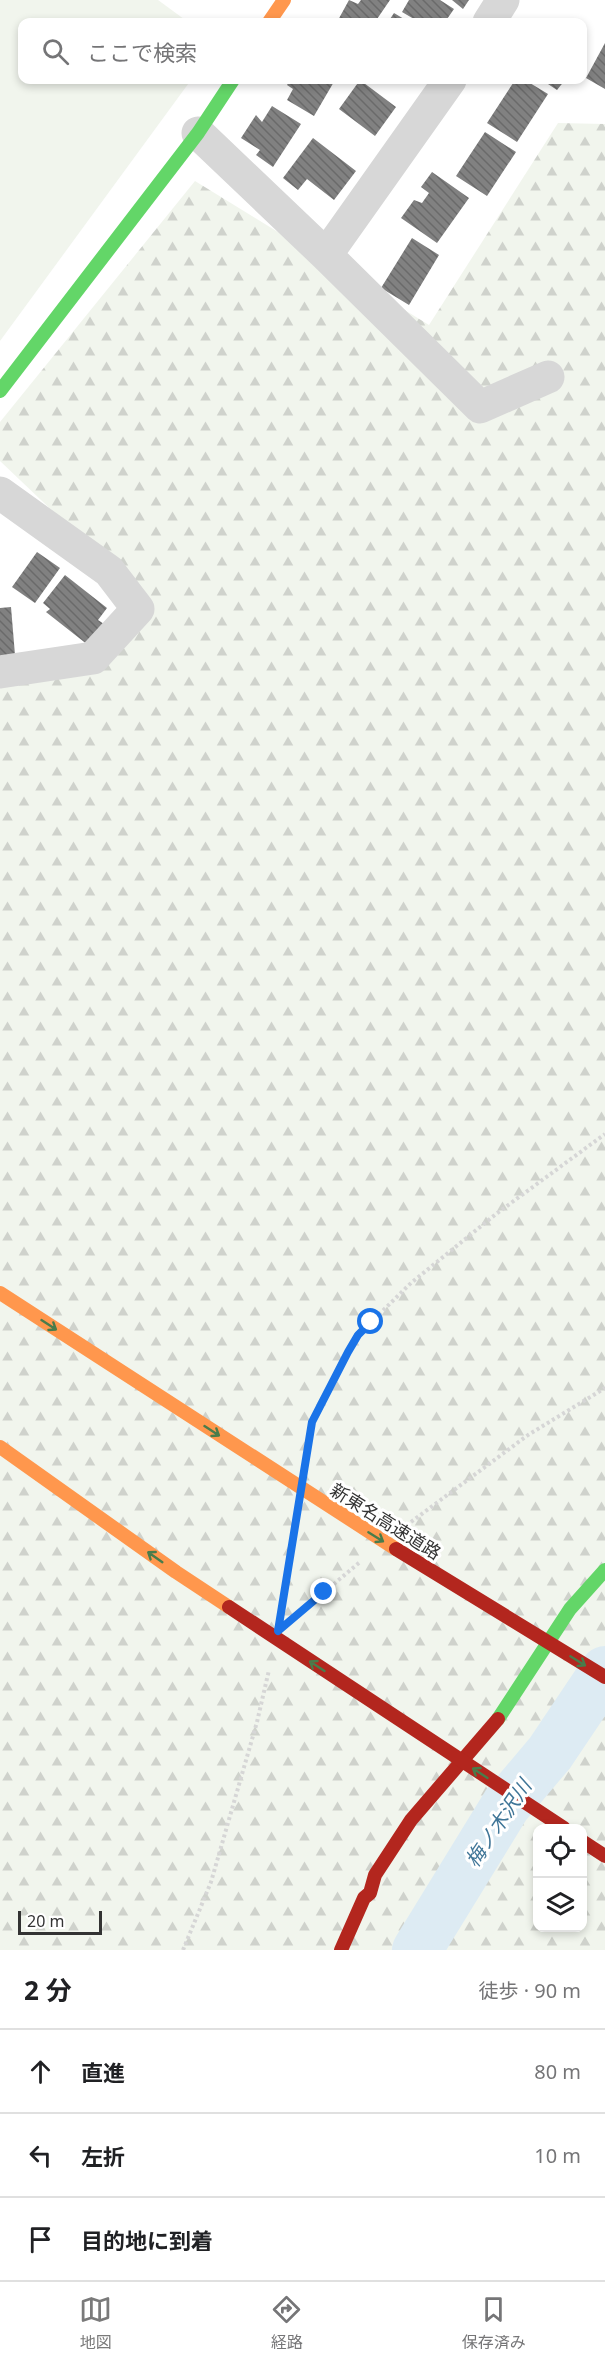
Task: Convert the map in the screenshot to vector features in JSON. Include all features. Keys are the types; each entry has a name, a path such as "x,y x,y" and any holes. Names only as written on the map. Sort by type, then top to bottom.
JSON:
{"main road":[{"path":"272,18 284,0"},
{"path":"0,391 198,134 230,84"},
{"name":"新東名高速道路","path":"0,1293 339,1514 605,1677"},
{"path":"0,1447 176,1572 558,1824"},
{"path":"341,1950 364,1898 370,1893 375,1875 411,1820 502,1715 570,1609 605,1570"},
{"path":"587,1844 605,1856"}],"street":[{"path":"492,18 503,0"},
{"path":"326,255 447,84"},
{"path":"198,134 326,255 480,407 548,377"},
{"path":"0,493 109,571 138,609 93,658 0,672"}],"path":[{"path":"307,1457 312,1422 358,1335 428,1270 496,1214 605,1134"},
{"path":"408,1525 528,1435 605,1388"},
{"path":"282,1608 297,1515"},
{"path":"295,1617 363,1559"},
{"path":"183,1950 211,1882 257,1722 270,1665"}],"green space":[{"path":"0,0 158,0 183,18 18,18 18,84 188,84 0,341"},
{"path":"558,123 605,124 605,1950 0,1950 0,667 93,658 146,600 0,461 0,422 195,181 429,325"}],"building":[{"path":"349,0 358,4 361,0 390,0 378,18 339,18"},
{"path":"409,0 440,0 454,9 448,18 412,18 402,12"},
{"path":"452,0 469,0 463,9"},
{"path":"394,13 402,18 391,18"},
{"path":"605,43 605,89 587,79"},
{"path":"333,84 314,116 287,100 293,89 287,85"},
{"path":"357,84 365,84 396,107 375,136 339,109"},
{"path":"512,84 532,84 548,94 517,142 487,123"},
{"path":"548,84 562,84 557,90"},
{"path":"272,106 301,124 273,167 256,155 260,150 241,138 256,115 262,122"},
{"path":"485,132 516,152 487,196 456,176"},
{"path":"313,138 356,171 334,200 307,179 298,190 283,178"},
{"path":"432,172 469,198 437,243 401,218 414,200 422,203 429,193 421,187"},
{"path":"412,238 439,255 409,305 381,288"},
{"path":"37,552 60,568 35,603 12,587"},
{"path":"65,575 107,608 98,620 104,624 88,645 46,612 50,609 43,603"},
{"path":"11,607 15,655 0,657 0,608"}],"waterway":[{"name":"梅ノ木沢川","path":"417,1950 506,1805 550,1753 605,1671"}],"traffic: fast":[{"path":"0,391 198,133 230,84"},
{"path":"498,1719 570,1609 605,1570"}],"traffic: slow":[{"path":"272,18 284,0"},
{"path":"0,1293 396,1549"},
{"path":"0,1447 229,1607"}],"traffic: jam":[{"path":"396,1549 605,1677"},
{"path":"229,1607 558,1824"},
{"path":"341,1950 364,1898 370,1893 375,1875 411,1820 498,1719"},
{"path":"587,1844 605,1856"}],"route":[{"path":"324,1592 278,1631 312,1422 358,1335 371,1322"}]}
